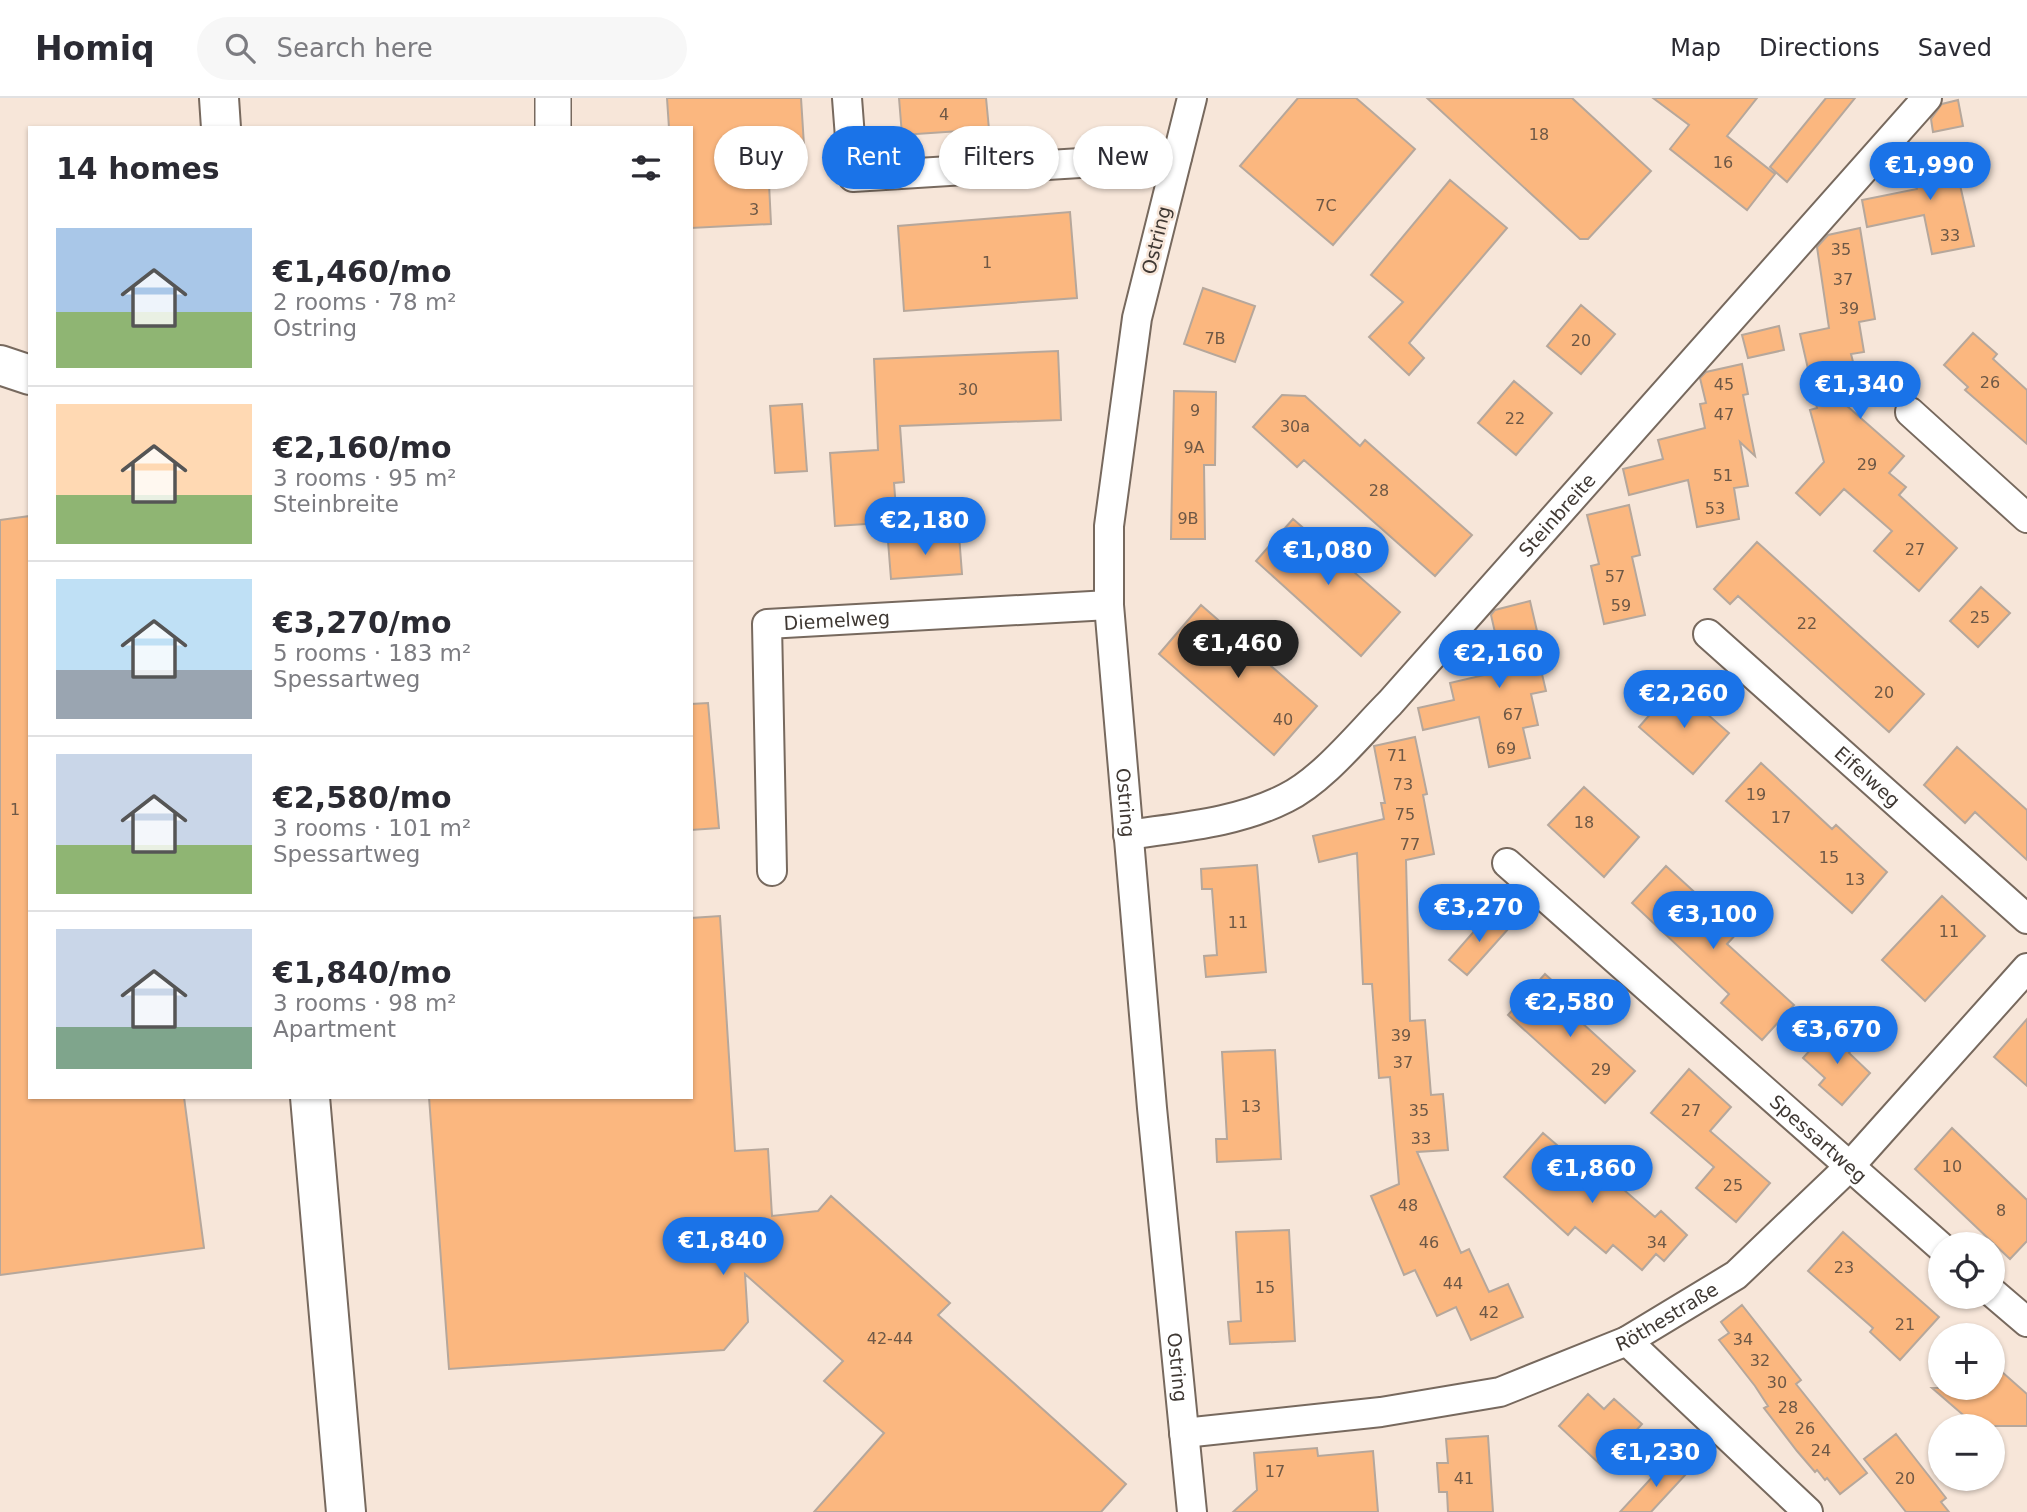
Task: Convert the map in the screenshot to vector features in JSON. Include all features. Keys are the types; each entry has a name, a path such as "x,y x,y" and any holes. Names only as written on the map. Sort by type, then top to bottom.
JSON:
{"main road":[{"path":"219,98 221,126"},
{"path":"0,365 28,373"},
{"path":"310,1099 346,1512"}],"street":[{"path":"553,98 553,126"},
{"path":"847,98 853,177 1177,157"},
{"name":"Ostring","path":"1192,98 1137,318 1109,526 1109,604 1128,835 1192,1512"},
{"name":"Steinbreite","path":"1128,835 1235,818 1287,798 1306,785 1390,704 1927,98"},
{"path":"1910,412 2027,518"},
{"name":"Diemelweg","path":"772,871 768,624 1109,604"},
{"name":"Eifelweg","path":"1708,634 2027,919"},
{"name":"Spessartweg","path":"1507,863 1928,1236"},
{"name":"Röthestraße","path":"1184,1433 1381,1412 1500,1392 1627,1341 1736,1275 1849,1167 2027,968"},
{"path":"2005,1303 2027,1322"},
{"path":"1627,1341 1808,1512"}],"building":[{"path":"667,98 801,98 803,126 714,126 714,189 769,189 771,224 693,228 693,126 669,126"},
{"path":"899,98 986,98 989,126 939,126 939,132 925,133 925,126 901,126"},
{"path":"1298,98 1356,98 1415,149 1333,245 1240,166"},
{"path":"1427,98 1572,98 1651,171 1588,239 1580,239"},
{"path":"1653,98 1757,98 1727,136 1775,174 1747,210 1670,149 1689,125"},
{"path":"1826,98 1855,98 1787,182 1770,167"},
{"path":"1958,100 1963,126 1933,132 1931,119 1942,104"},
{"path":"1956,147 1965,183 1960,185 1974,246 1932,254 1924,215 1867,227 1862,200 1917,189 1910,157"},
{"path":"1450,180 1507,228 1409,343 1424,358 1409,375 1369,337 1403,302 1371,275"},
{"path":"1070,212 1077,298 904,311 898,226"},
{"path":"1860,228 1875,319 1859,322 1864,352 1851,354 1859,385 1830,391 1904,456 1889,473 1906,487 1899,495 1957,548 1919,591 1874,551 1892,531 1844,489 1820,515 1796,493 1824,462 1810,410 1817,408 1800,334 1829,328 1817,247 1828,235"},
{"path":"1203,288 1255,306 1235,362 1184,344"},
{"path":"1581,305 1615,334 1581,374 1547,346"},
{"path":"1779,326 1784,350 1748,358 1742,335"},
{"path":"1973,333 1997,354 1993,359 2027,390 2027,444 1965,390 1968,387 1944,365"},
{"path":"1058,351 1061,420 900,426 904,482 894,483 897,522 835,526 830,453 878,450 874,359"},
{"path":"1742,364 1748,394 1743,395 1755,456 1740,442 1748,486 1734,488 1739,519 1697,527 1688,480 1629,495 1623,469 1663,459 1658,440 1705,428 1700,404 1706,403 1700,378 1706,372"},
{"path":"1514,381 1552,413 1516,455 1478,423"},
{"path":"1174,391 1216,392 1215,465 1204,465 1205,539 1171,539"},
{"path":"1282,395 1305,396 1360,446 1365,440 1472,535 1435,576 1304,460 1297,467 1253,427"},
{"path":"802,404 807,471 775,473 770,406"},
{"path":"1629,505 1640,555 1632,557 1645,615 1604,624 1591,566 1599,564 1587,515"},
{"path":"28,516 28,1099 184,1099 204,1248 0,1275 0,520"},
{"path":"1293,519 1400,612 1361,656 1256,561"},
{"path":"959,535 962,574 891,579 888,541"},
{"path":"1757,542 1924,694 1889,732 1738,596 1730,604 1714,589"},
{"path":"1981,587 2010,613 1978,647 1950,621"},
{"path":"1530,601 1537,631 1532,632 1546,691 1531,694 1538,725 1523,728 1530,758 1489,767 1479,717 1423,730 1418,708 1454,700 1450,683 1497,672 1490,643 1497,641 1491,615 1495,610"},
{"path":"1201,605 1317,706 1274,755 1159,654"},
{"path":"1675,686 1729,733 1693,774 1639,727"},
{"path":"708,703 719,828 693,830 693,704"},
{"path":"1415,737 1427,794 1423,795 1434,854 1406,860 1410,1021 1425,1020 1431,1095 1443,1094 1448,1150 1417,1152 1461,1253 1469,1249 1489,1292 1508,1284 1523,1317 1471,1340 1456,1307 1437,1316 1415,1270 1404,1275 1371,1196 1399,1184 1390,1077 1379,1078 1372,984 1363,984 1357,853 1319,862 1313,836 1384,819 1381,803 1385,803 1374,746"},
{"path":"1957,747 2027,810 2027,860 1975,812 1965,823 1924,785"},
{"path":"1761,763 1832,829 1836,825 1887,872 1852,913 1726,801"},
{"path":"1584,787 1639,837 1604,877 1548,825"},
{"path":"1257,865 1266,972 1206,977 1204,956 1217,955 1212,889 1202,889 1201,869"},
{"path":"1666,866 1738,932 1727,944 1794,1005 1762,1040 1721,1003 1729,994 1632,903"},
{"path":"1942,896 1985,936 1925,1001 1882,960"},
{"path":"1491,912 1509,928 1467,975 1449,960"},
{"path":"720,916 735,1151 768,1149 772,1216 818,1211 831,1196 950,1303 938,1315 1126,1484 1101,1512 814,1512 884,1433 824,1381 843,1361 745,1274 748,1322 724,1350 449,1369 429,1099 693,1099 693,918"},
{"path":"1545,974 1577,1003 1570,1012 1635,1071 1605,1103 1508,1015"},
{"path":"2027,1019 2027,1086 1994,1057"},
{"path":"1831,1027 1853,1048 1849,1053 1870,1073 1842,1105 1819,1085 1825,1078 1803,1058"},
{"path":"1275,1050 1281,1159 1217,1162 1216,1139 1227,1139 1222,1052"},
{"path":"1689,1069 1731,1107 1710,1131 1770,1183 1736,1222 1696,1188 1714,1167 1651,1113"},
{"path":"1952,1128 2027,1200 2027,1241 2010,1259 2005,1254 2005,1232 1982,1232 1915,1169"},
{"path":"1543,1133 1608,1189 1615,1182 1655,1217 1661,1211 1687,1235 1664,1261 1656,1254 1642,1270 1613,1245 1606,1253 1575,1227 1568,1235 1504,1177"},
{"path":"1289,1230 1295,1341 1230,1344 1228,1322 1241,1321 1236,1232"},
{"path":"1843,1232 1939,1317 1934,1323 1928,1323 1928,1329 1900,1360 1870,1332 1873,1328 1808,1271"},
{"path":"1742,1305 1801,1380 1796,1384 1867,1473 1840,1494 1827,1478 1825,1480 1817,1470 1815,1472 1797,1451 1764,1408 1768,1406 1755,1386 1719,1340 1729,1333 1721,1322"},
{"path":"2005,1375 2027,1394 2027,1426 2005,1426 2005,1414 1962,1414 1946,1400 2005,1400"},
{"path":"1588,1394 1604,1409 1614,1399 1642,1424 1603,1467 1559,1426"},
{"path":"1896,1434 1928,1475 1928,1491 1941,1491 1946,1498 1941,1502 1949,1512 1906,1512 1864,1459"},
{"path":"1488,1436 1493,1512 1448,1512 1447,1492 1439,1492 1437,1463 1448,1463 1446,1439"},
{"path":"1317,1448 1318,1456 1373,1451 1378,1512 1233,1512 1257,1490 1254,1453"},
{"path":"1669,1459 1686,1474 1651,1512 1620,1512"}]}
